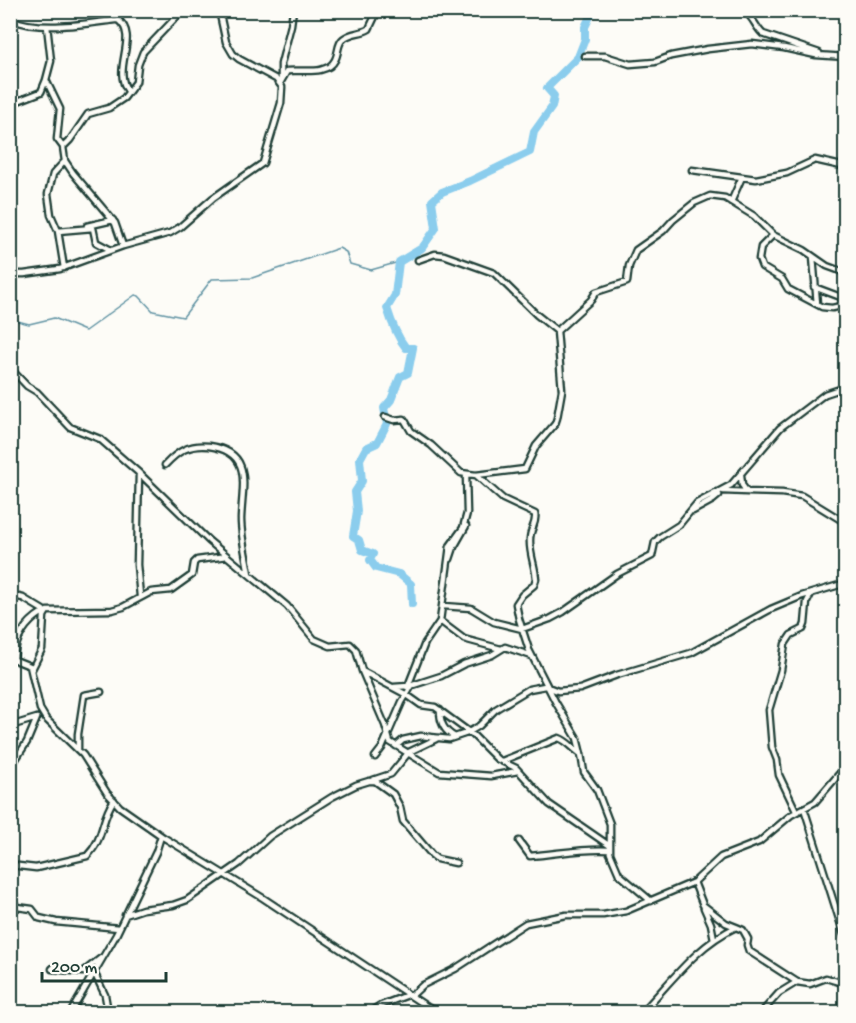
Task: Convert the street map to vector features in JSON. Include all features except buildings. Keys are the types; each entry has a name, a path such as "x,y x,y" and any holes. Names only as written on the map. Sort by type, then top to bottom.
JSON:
{"street":[{"path":"118,20 123,10"},
{"path":"63,147 88,114 113,106 124,98 136,82 138,65 143,52 183,10"},
{"path":"219,10 226,42 233,54 281,81"},
{"path":"10,274 46,272 64,268 123,246 170,233 213,198 260,167 282,104 281,64 293,10"},
{"path":"281,81 286,71 318,70 328,67 335,60 342,40 347,36 369,29 378,10"},
{"path":"743,10 763,34 827,57"},
{"path":"10,19 20,23 47,26 118,20 124,25 127,36 122,72 123,85 128,91"},
{"path":"10,25 20,23"},
{"path":"10,104 40,92 46,80 51,61 47,26"},
{"path":"585,56 605,56 630,64 655,62 671,56 708,49 752,44 827,57 846,57"},
{"path":"46,80 59,105 57,139 63,147 65,161 113,220 123,246"},
{"path":"692,170 760,179 777,176 815,160 846,167"},
{"path":"64,268 58,231 50,210 48,189 52,174 65,161"},
{"path":"731,202 742,177"},
{"path":"557,331 591,300 596,292 627,282 629,266 636,250 663,231 687,208 710,196 724,198 754,216 773,236 804,250 827,266 846,273"},
{"path":"58,231 113,220"},
{"path":"80,228 93,228 96,242 111,250"},
{"path":"773,236 761,247 760,265 782,279 788,289 826,309 846,305"},
{"path":"385,417 394,420 404,419 411,431 431,445 456,470 466,475 525,469 536,446 555,424 562,390 557,331 494,273 444,255 435,254 418,260"},
{"path":"813,257 817,304"},
{"path":"814,287 846,299"},
{"path":"10,368 27,386 37,392 70,427 95,436 139,473 227,556 287,606 314,639 325,645 348,644 353,646 390,742 439,772 491,776 518,771"},
{"path":"443,606 471,608 494,622 522,629 563,612 617,574 649,558 660,537 675,529 692,512 697,503 722,492 741,475 767,441 780,429 825,394 846,387"},
{"path":"165,465 179,452 196,445 226,450 238,459 243,472 242,534 249,574"},
{"path":"139,473 137,565 140,596"},
{"path":"375,756 382,748 406,694 424,643 440,621 448,561 465,530 468,491 466,475"},
{"path":"476,475 503,499 535,514 536,519 530,536 530,552 536,579 534,585 516,604 522,629 547,686 577,738 584,772 597,790 610,824 610,848 619,874 651,901"},
{"path":"741,475 742,485 747,492"},
{"path":"722,492 782,493 802,496 846,523"},
{"path":"227,556 197,560 193,565 192,575 174,589 151,592 123,607 112,610 47,611 24,627 12,659 27,664 32,669 42,714 78,750 120,807 161,836 263,898 435,1012"},
{"path":"396,746 403,740 421,736 449,739 469,732 479,726 496,709 524,692 541,686 558,691 580,689 617,675 691,653 771,609 846,583"},
{"path":"796,811 778,775 777,760 772,747 769,710 781,670 785,644 791,635 803,629 807,603 811,594"},
{"path":"10,595 23,598 43,610 42,649 32,669"},
{"path":"440,621 464,639 501,649 511,648 532,656"},
{"path":"392,687 409,687 441,676 464,664 492,656 501,649"},
{"path":"362,671 406,694 421,705 440,710 469,732 497,759 518,771 549,804 610,848"},
{"path":"78,750 84,695 101,692"},
{"path":"440,710 441,724 448,733 456,737"},
{"path":"10,726 37,718 42,714"},
{"path":"10,768 27,742 37,718"},
{"path":"125,915 142,909 180,903 244,860 270,836 320,804 356,785 391,774 409,752 437,738"},
{"path":"502,761 559,738 581,754"},
{"path":"370,1012 379,1006 409,995 423,985 445,975 526,923 566,915 614,914 634,908 694,882 721,857 759,842 796,811 820,797 846,766"},
{"path":"373,780 393,794 404,821 432,855 437,859 456,863"},
{"path":"11,865 38,868 87,856 101,836 105,816 114,800"},
{"path":"804,808 846,941"},
{"path":"71,1012 119,928 156,852 161,836"},
{"path":"519,841 530,855 610,848"},
{"path":"694,882 711,924 714,939"},
{"path":"703,905 729,925 746,933 749,951 796,982 810,984 826,978 846,984"},
{"path":"10,906 32,909 39,918 56,922 119,928"},
{"path":"642,1012 678,971 714,939 736,927"},
{"path":"55,966 52,969 83,972 103,957"},
{"path":"94,972 105,995 108,1012"},
{"path":"762,1012 779,993 796,982"}],"waterway":[{"path":"412,604 411,584 399,574 376,568 370,560 373,554 362,550 359,540 353,536 357,511 355,492 362,481 360,459 366,448 377,443 387,424 384,408 391,400 400,377 408,373 413,348 406,348 403,344 387,308 395,295 399,262 422,248 436,228 432,201 442,192 530,152 534,132 552,107 554,96 547,88 578,57 585,39 585,27 593,10"},
{"path":"10,319 29,324 54,318 85,331 135,295 139,296 153,311 183,317 212,279 252,278 339,248 346,252 350,264 371,270 399,262"}]}
